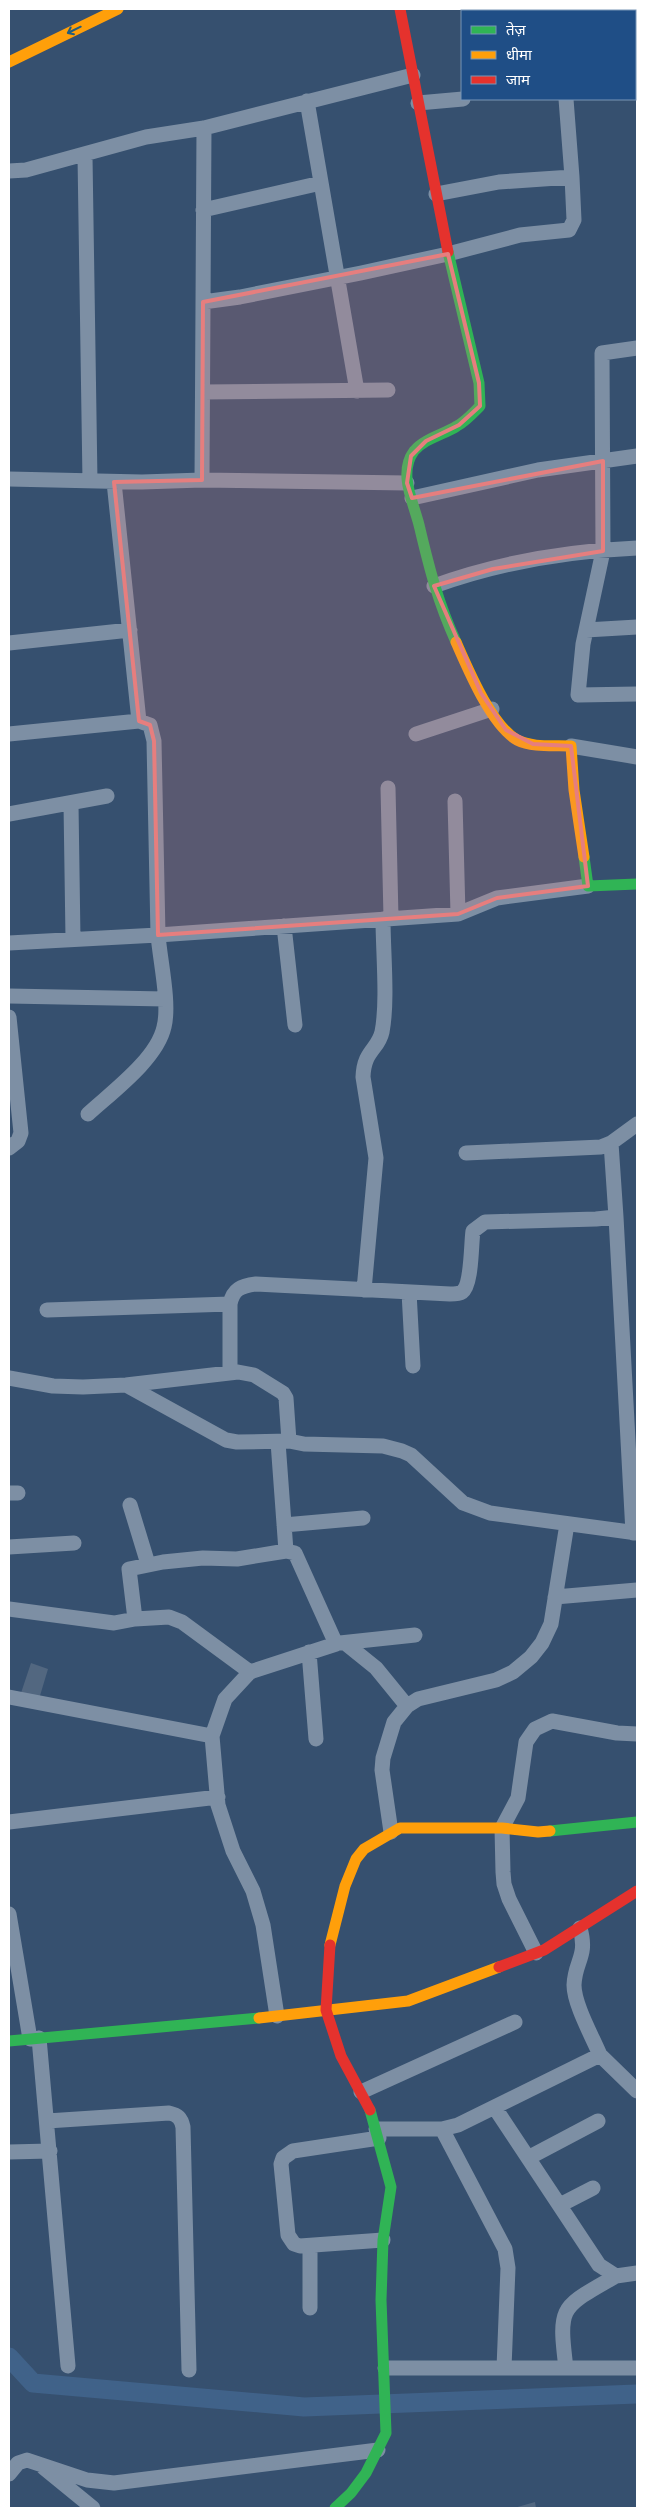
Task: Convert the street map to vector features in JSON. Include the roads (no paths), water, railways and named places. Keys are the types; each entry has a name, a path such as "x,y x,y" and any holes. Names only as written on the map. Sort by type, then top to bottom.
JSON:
{"street":[{"path":"9,62 118,9"},
{"path":"400,9 448,254 479,383 480,406 459,425 426,441 411,456 407,483 434,586 459,648 480,693 506,730 514,738 533,744 571,746 637,757"},
{"path":"9,170 26,170 85,156 146,137 204,128 412,75"},
{"path":"418,103 461,99"},
{"path":"203,302 240,298 448,254 504,238 569,230 574,220 566,100"},
{"path":"307,101 358,390"},
{"path":"202,480 204,128"},
{"path":"85,156 90,481"},
{"path":"436,194 499,182 572,176"},
{"path":"203,210 321,183"},
{"path":"637,348 602,353 603,551 586,630 578,694 637,694"},
{"path":"203,392 388,390"},
{"path":"412,498 538,470 637,456"},
{"path":"9,479 114,482 202,480 407,483"},
{"path":"114,482 139,722"},
{"path":"434,586 459,577 493,569 603,551 637,548"},
{"path":"586,630 637,627"},
{"path":"9,643 130,630"},
{"path":"416,734 492,709"},
{"path":"9,734 139,722 150,726 154,740 158,935 164,999 164,1028 157,1046 88,1114"},
{"path":"571,746 574,790 588,886"},
{"path":"364,1290 376,1158 363,1078 364,1065 368,1054 381,1035 387,919 388,788"},
{"path":"9,814 107,796"},
{"path":"455,801 458,914"},
{"path":"71,804 73,940"},
{"path":"9,943 158,935 458,914 497,898 588,886 637,884"},
{"path":"284,926 295,1026"},
{"path":"9,996 164,999"},
{"path":"9,1017 21,1133 18,1141 9,1148"},
{"path":"466,1153 601,1146 611,1143 637,1124"},
{"path":"126,1386 226,1440 392,1448 411,1456 452,1495 475,1509 490,1514 635,1533 630,1347 616,1217 611,1143"},
{"path":"230,1372 230,1304 232,1294 238,1287 256,1284 461,1293 466,1288 468,1278 473,1231 485,1222 616,1217"},
{"path":"410,1292 413,1366"},
{"path":"47,1310 230,1304"},
{"path":"9,1378 69,1387 126,1386 230,1372 245,1372 254,1375 283,1393 288,1404 284,1442 284,1525 286,1551"},
{"path":"130,1505 148,1564"},
{"path":"284,1525 363,1518"},
{"path":"391,1832 382,1770 383,1758 394,1722 407,1706 418,1699 496,1680 513,1672 531,1657 542,1643 551,1624 567,1524"},
{"path":"9,1547 74,1544"},
{"path":"136,1618 129,1569 148,1564 203,1558 237,1559 286,1551 295,1553 341,1643 376,1668 407,1706"},
{"path":"555,1597 637,1590"},
{"path":"9,1609 114,1623 136,1618 169,1617 182,1622 250,1672"},
{"path":"277,2016 263,1925 253,1891 233,1852 218,1797 212,1736 224,1699 250,1672 309,1652 341,1643 415,1635"},
{"path":"309,1652 316,1739"},
{"path":"9,1697 212,1736"},
{"path":"536,1953 504,1884 502,1828 518,1798 526,1742 539,1726 559,1721 617,1733 637,1734"},
{"path":"9,1822 218,1797"},
{"path":"335,2508 352,2493 366,2473 386,2433 381,2300 383,2240 391,2187 378,2134 369,2107 341,2056 326,2010 328,1955 345,1886 356,1859 364,1849 400,1828 502,1828 538,1832 637,1822"},
{"path":"9,2041 277,2016 408,2001 536,1953 580,1928 637,1891"},
{"path":"9,1914 35,2039 47,2121 68,2366"},
{"path":"580,1928 584,1950 575,1975 574,1987 576,1998 600,2055 637,2091"},
{"path":"361,2092 516,2022"},
{"path":"383,2240 310,2246 294,2244 288,2234 281,2164 283,2158 293,2151 378,2134 442,2128 466,2123 600,2055"},
{"path":"495,2108 599,2265 616,2276"},
{"path":"47,2121 169,2113 181,2119 183,2127 189,2370"},
{"path":"528,2158 598,2121"},
{"path":"442,2128 505,2249 508,2268 504,2368"},
{"path":"9,2152 50,2151"},
{"path":"560,2205 593,2188"},
{"path":"310,2246 310,2308"},
{"path":"566,2368 561,2329 562,2316 579,2298 616,2276 637,2273"},
{"path":"385,2376 504,2368 637,2368"},
{"path":"9,2474 18,2463 27,2460 35,2461 87,2480 114,2483 378,2450"},
{"path":"35,2461 93,2508"}],"waterway":[{"path":"9,2357 33,2383 304,2407 637,2394"}]}
